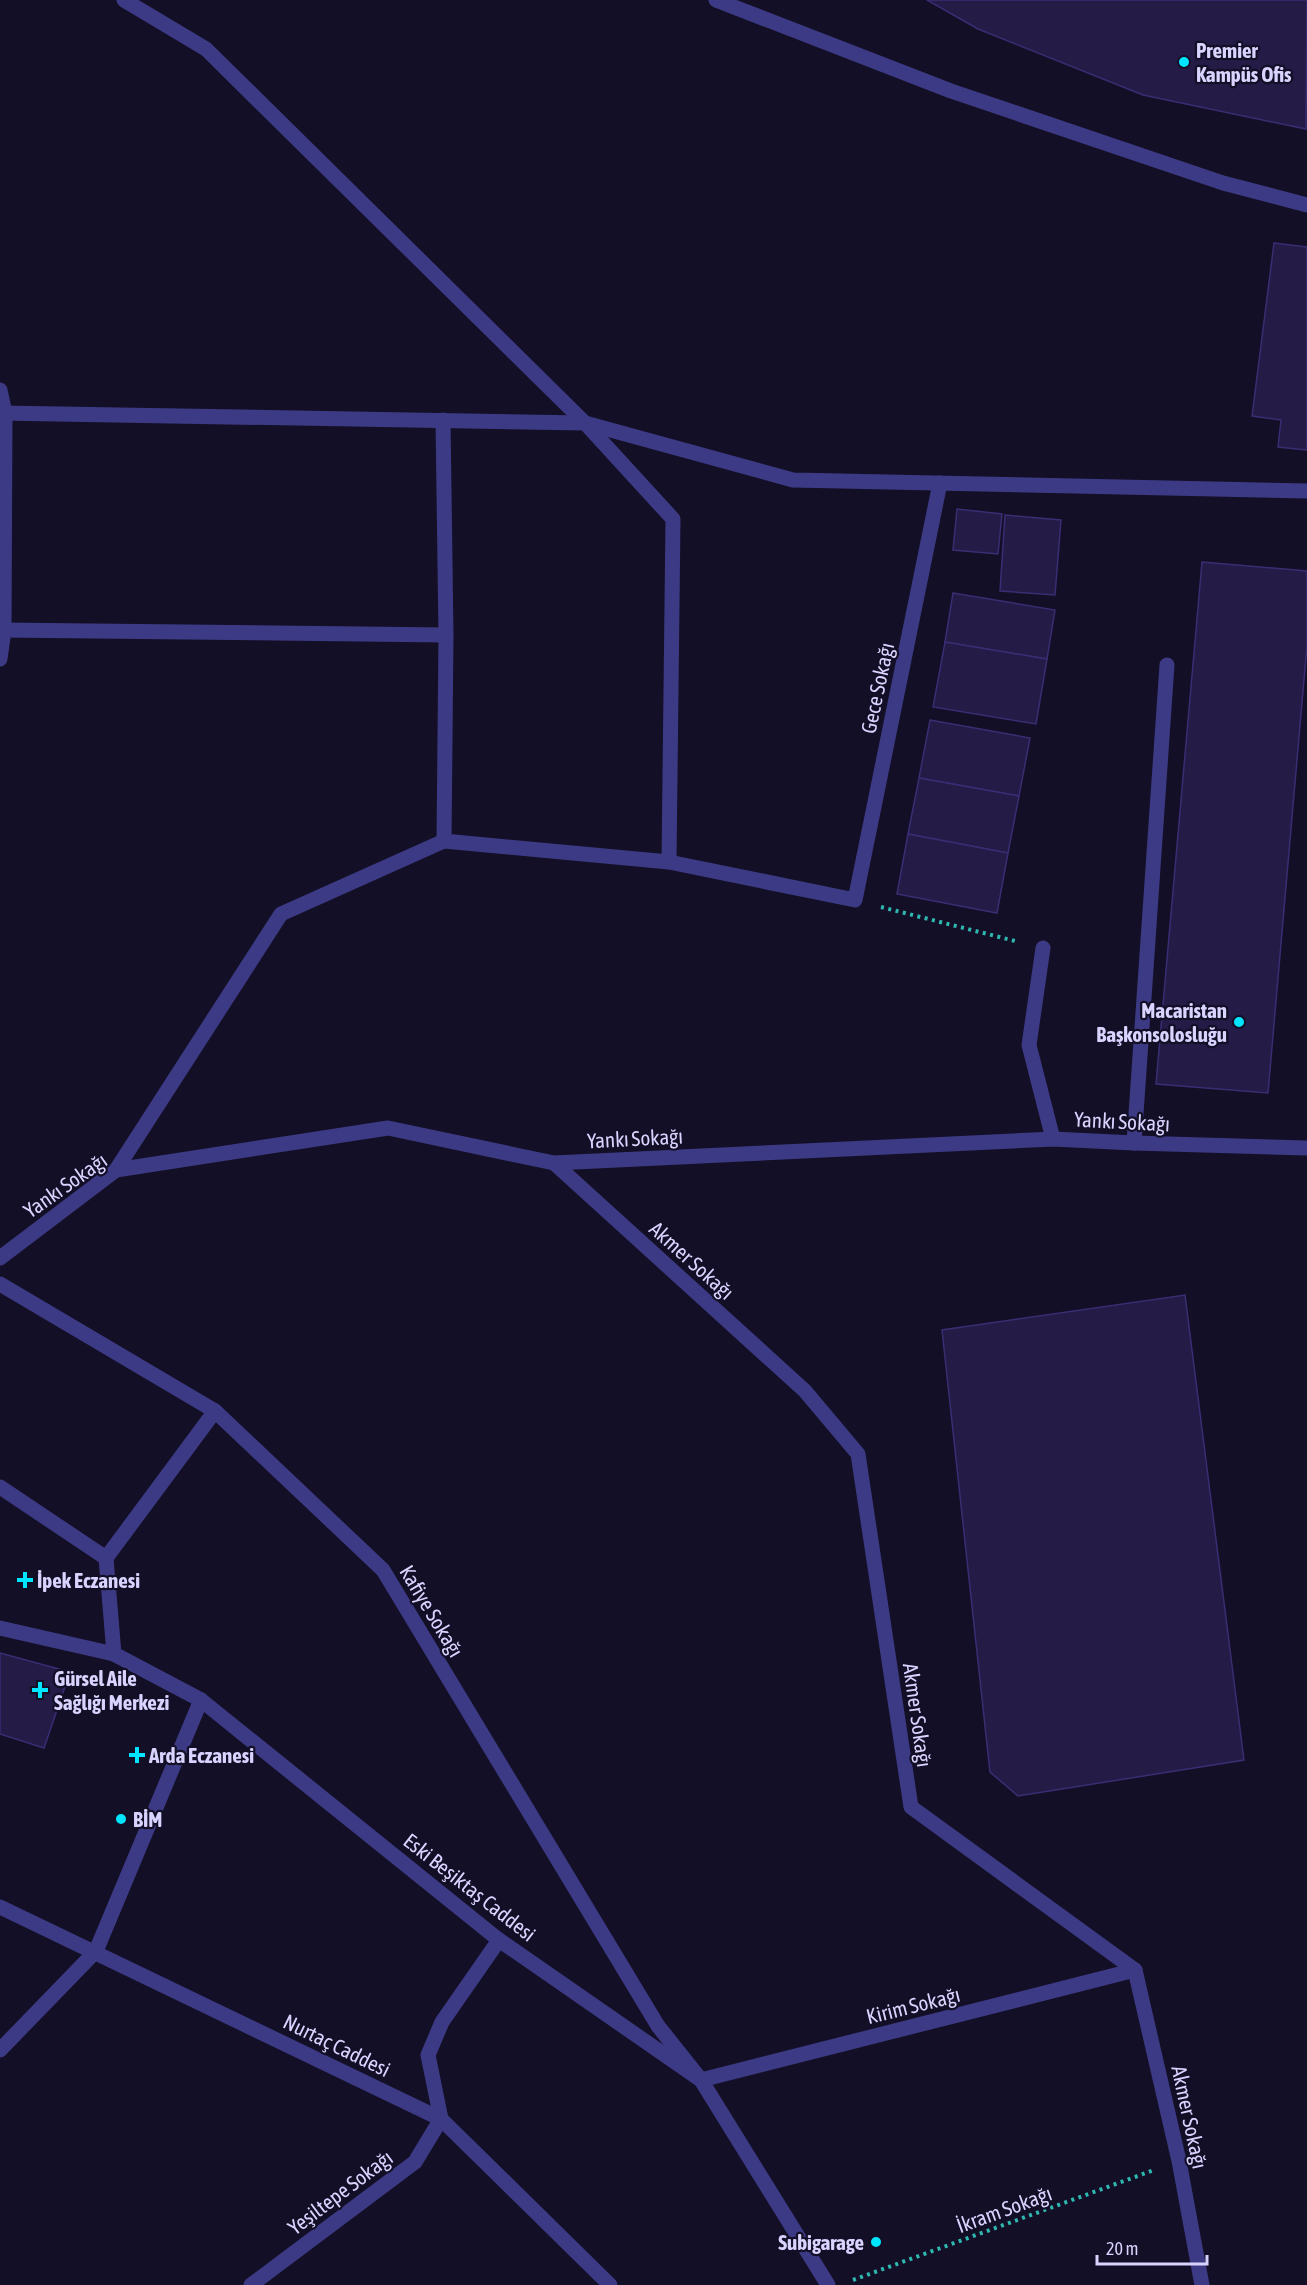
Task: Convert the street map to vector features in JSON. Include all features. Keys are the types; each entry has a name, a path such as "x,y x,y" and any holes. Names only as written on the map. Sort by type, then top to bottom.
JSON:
{"street":[{"path":"124,0 206,49 585,423 673,519 669,862"},
{"path":"716,0 951,91 1223,183 1307,205"},
{"path":"0,390 3,413 0,659"},
{"path":"3,413 585,423 793,480 1307,491"},
{"path":"443,420 446,635 444,841"},
{"name":"Gece Sokağı","path":"855,900 940,483"},
{"path":"2,630 446,635"},
{"path":"1134,1143 1167,665"},
{"path":"116,1170 281,914 444,841 669,862 855,900"},
{"path":"1043,948 1029,1045 1053,1138"},
{"name":"Yankı Sokağı","path":"0,1258 116,1170 388,1128 554,1163 1053,1138 1134,1143 1307,1148"},
{"name":"Akmer Sokağı","path":"554,1163 805,1391 858,1454 911,1807 1136,1970 1179,2161 1202,2285"},
{"name":"Kafiye Sokağı","path":"0,1284 214,1411 383,1570 658,2026 701,2080"},
{"path":"114,1654 106,1558 214,1411"},
{"path":"0,1487 106,1558"},
{"name":"Eski Beşiktaş Caddesi","path":"0,1628 114,1654 201,1700 499,1940 701,2080 828,2285"},
{"path":"0,2050 96,1951 201,1700"},
{"name":"Nurtaç Caddesi","path":"0,1907 96,1951 441,2119 610,2285"},
{"path":"441,2119 428,2055 442,2022 499,1940"},
{"name":"Kirim Sokağı","path":"701,2080 1136,1970"},
{"name":"Yeşiltepe Sokağı","path":"251,2285 415,2162 441,2119"}],"path":[{"path":"855,900 1043,948"},
{"name":"İkram Sokağı","path":"850,2281 1179,2161"}],"building":[{"name":"Premier Kampüs Ofis","path":"927,0 1307,0 1306,129 1143,95 978,29"},
{"path":"1274,243 1307,247 1307,450 1278,447 1281,420 1252,416"},
{"path":"957,509 1002,514 998,554 953,550"},
{"path":"1005,515 1061,520 1055,595 1000,591"},
{"path":"1202,562 1307,571 1307,645 1268,1093 1156,1084"},
{"path":"953,593 1055,610 1047,659 945,642"},
{"path":"945,642 1047,659 1036,724 933,707"},
{"path":"930,720 1030,738 1019,796 919,778"},
{"path":"919,778 1019,796 1008,853 908,834"},
{"path":"908,834 1008,853 997,913 897,894"},
{"path":"1185,1295 1244,1760 1018,1796 990,1772 942,1330"},
{"path":"0,1653 70,1672 44,1748 0,1734"}],"place":[{"name":"Premier Kampüs Ofis","path":"1184,62"},
{"name":"Macaristan Başkonsolosluğu","path":"1239,1022"},
{"name":"İpek Eczanesi","path":"25,1580"},
{"name":"Gürsel Aile Sağlığı Merkezi","path":"40,1690"},
{"name":"Arda Eczanesi","path":"137,1755"},
{"name":"BİM","path":"121,1819"},
{"name":"Subigarage","path":"876,2242"}]}
